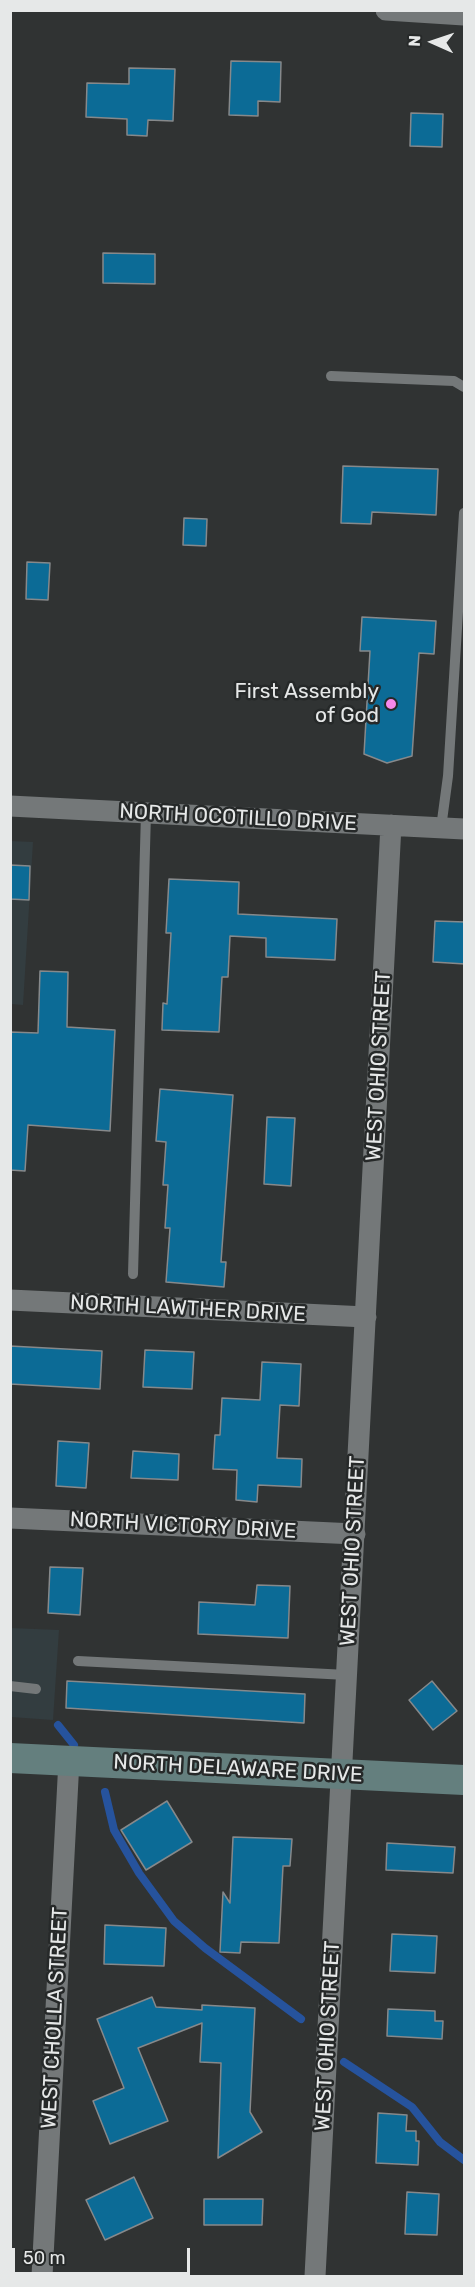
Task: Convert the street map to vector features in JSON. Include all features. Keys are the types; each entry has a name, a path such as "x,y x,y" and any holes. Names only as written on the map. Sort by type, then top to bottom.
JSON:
{"street":[{"path":"386,10 465,15"},
{"name":"NORTH OCOTILLO DRIVE","path":"10,806 465,829"},
{"name":"WEST OHIO STREET","path":"315,2277 391,825"},
{"name":"NORTH LAWTHER DRIVE","path":"10,1300 366,1317"},
{"name":"NORTH VICTORY DRIVE","path":"10,1518 355,1534"},
{"name":"NORTH DELAWARE DRIVE","path":"10,1758 465,1780"},
{"name":"WEST CHOLLA STREET","path":"42,2277 69,1760"}],"lane":[{"path":"332,375 454,381 465,387"},
{"path":"441,828 448,776 465,513"},
{"path":"132,1274 146,813"},
{"path":"78,1661 347,1675"},
{"path":"10,1686 36,1689"}],"shaded area":[{"path":"10,841 33,842 23,1005 11,1004"},
{"path":"10,1628 59,1630 53,1720 11,1717"}],"building":[{"path":"231,61 281,62 280,102 258,101 258,116 229,115"},
{"path":"129,68 175,69 173,121 148,120 147,136 127,135 127,119 86,117 87,83 129,84"},
{"path":"411,113 443,114 442,147 410,146"},
{"path":"103,253 155,254 155,284 103,283"},
{"path":"343,466 438,469 436,515 372,512 371,524 341,523"},
{"path":"184,518 207,519 206,546 183,545"},
{"path":"27,562 50,563 48,600 26,599"},
{"name":"First Assembly of God","path":"362,617 436,621 434,654 419,653 412,756 387,763 364,754 370,651 360,651"},
{"path":"10,865 30,866 29,900 10,899"},
{"path":"169,879 239,882 238,914 337,919 335,960 266,957 266,938 230,936 228,977 222,977 219,1032 162,1030 163,1003 167,1004 171,933 166,933"},
{"path":"435,921 465,922 465,964 433,962"},
{"path":"40,971 68,972 67,1027 115,1030 110,1131 28,1125 25,1171 10,1170 10,1032 38,1033"},
{"path":"160,1089 233,1095 221,1262 226,1262 224,1287 166,1282 170,1228 165,1228 168,1185 163,1185 166,1142 156,1141"},
{"path":"267,1117 295,1118 291,1186 264,1184"},
{"path":"10,1346 102,1351 100,1389 10,1384"},
{"path":"145,1350 194,1352 192,1389 143,1387"},
{"path":"262,1362 301,1364 299,1406 280,1405 277,1458 302,1459 301,1487 258,1485 257,1502 236,1500 237,1470 213,1469 215,1435 220,1435 222,1398 260,1400"},
{"path":"58,1441 89,1443 86,1488 56,1486"},
{"path":"133,1451 179,1454 178,1480 131,1478"},
{"path":"50,1567 83,1568 80,1615 48,1613"},
{"path":"257,1585 290,1586 288,1638 198,1634 199,1602 255,1605"},
{"path":"67,1681 305,1694 304,1723 66,1708"},
{"path":"432,1681 457,1711 433,1730 409,1700"},
{"path":"167,1801 192,1842 146,1870 121,1830"},
{"path":"233,1837 292,1839 290,1866 283,1866 279,1943 241,1942 240,1953 220,1952 223,1892 230,1903"},
{"path":"387,1843 455,1847 453,1873 386,1870"},
{"path":"105,1925 166,1928 164,1966 104,1964"},
{"path":"392,1934 437,1936 435,1973 390,1971"},
{"path":"152,1997 156,2007 202,2010 202,2005 255,2008 250,2112 262,2132 218,2158 221,2063 200,2062 202,2023 138,2048 168,2121 110,2144 93,2101 124,2088 97,2019"},
{"path":"388,2009 435,2011 435,2021 443,2021 442,2039 387,2036"},
{"path":"378,2113 407,2115 406,2131 416,2131 416,2141 419,2141 418,2165 376,2163"},
{"path":"134,2177 153,2218 105,2240 86,2200"},
{"path":"407,2192 439,2194 437,2235 405,2234"},
{"path":"204,2199 263,2199 262,2225 204,2225"}],"waterway":[{"path":"58,1725 74,1745"},
{"path":"105,1792 114,1830 139,1873 174,1921 205,1948 301,2019"},
{"path":"344,2062 412,2107 440,2142 464,2160"}],"place":[{"name":"First Assembly of God","path":"391,704"}]}
